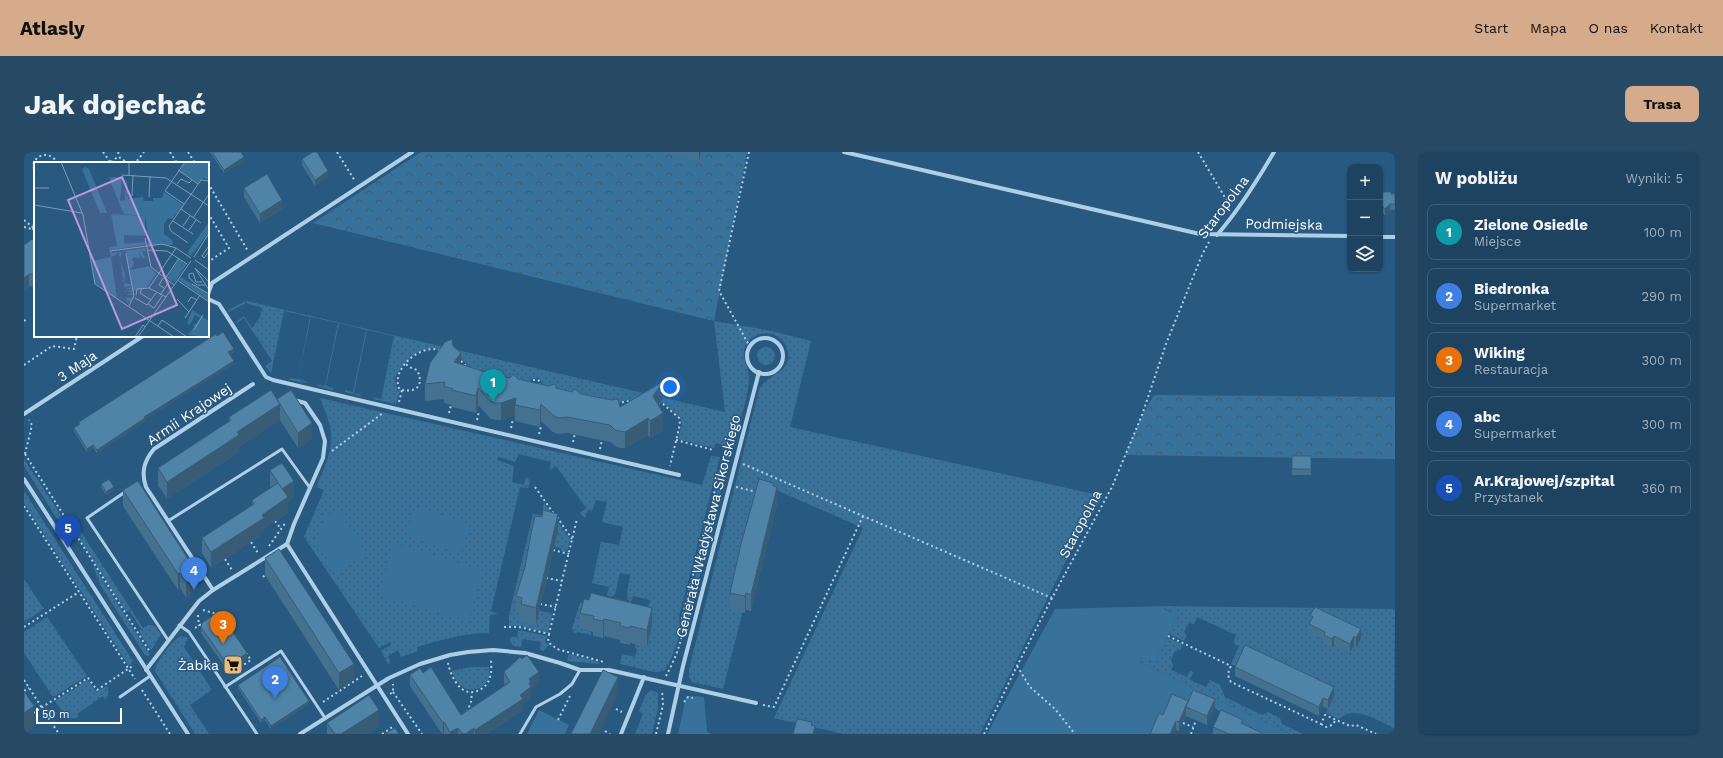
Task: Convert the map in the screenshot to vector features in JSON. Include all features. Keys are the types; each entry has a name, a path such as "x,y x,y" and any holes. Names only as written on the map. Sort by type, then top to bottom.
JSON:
{"street":[{"path":"209,292 212,284 412,152"},
{"name":"Podmiejska","path":"844,152 1200,234 1347,236"},
{"name":"Staropolna","path":"1217,235 1227,224 1255,184 1274,152"},
{"path":"1383,237 1395,237"},
{"path":"209,299 216,301 219,304 266,377 273,380 679,475"},
{"name":"3 Maja","path":"25,414 141,337"},
{"path":"765,338 776,341 782,350 782,361 776,370 765,374 759,372 750,365 748,359 750,347 753,342 765,338"},
{"name":"Generała Władysława Sikorskiego","path":"668,734 679,685 759,372"},
{"name":"Armii Krajowej","path":"144,480 143,469 145,462 154,449 253,384"},
{"path":"146,670 195,605 213,590 287,544 294,524 323,458 325,441 320,425 305,403 290,398"},
{"path":"24,479 188,734"},
{"path":"144,480 146,487 213,590"},
{"path":"287,544 408,734"},
{"path":"300,734 376,685 420,664 450,655 493,650 524,654 580,670 609,670 644,677 756,703"},
{"path":"621,734 644,677"},
{"path":"309,729 312,734"}],"lane":[{"path":"168,521 282,449 310,488"},
{"path":"137,484 144,480"},
{"path":"131,488 87,518 168,640"},
{"path":"179,625 189,632 257,734"},
{"path":"225,687 281,650 325,718"},
{"path":"520,734 536,707 560,694 572,684 580,670"},
{"path":"120,697 150,676"}],"path":[{"path":"36,152 39,156"},
{"path":"103,152 109,162"},
{"path":"118,152 119,156 124,161 128,162"},
{"path":"135,162 140,159 144,152"},
{"path":"170,152 176,162"},
{"path":"188,152 194,162"},
{"path":"337,152 359,187"},
{"path":"749,152 718,291 750,347"},
{"path":"1198,152 1234,212"},
{"path":"34,170 34,160 39,156 49,154 56,162"},
{"path":"111,162 119,156"},
{"path":"209,185 252,257"},
{"path":"209,215 230,248 209,261"},
{"path":"24,220 34,229"},
{"path":"24,227 34,229"},
{"name":"Staropolna","path":"984,734 1052,598 1112,487 1142,415 1166,344 1202,255 1208,243 1217,235"},
{"path":"24,365 52,346 74,349 77,337"},
{"path":"406,364 417,370 420,376 420,384 416,390 402,390 399,388 397,383 397,376 406,364 411,358 425,351 433,349 446,352"},
{"path":"458,359 469,369"},
{"path":"532,388 530,384 532,380 538,380 541,383 540,388 536,389"},
{"path":"398,409 402,390"},
{"path":"610,404 633,401"},
{"path":"656,402 663,404 679,418 680,424 669,472"},
{"path":"323,458 384,412 385,406"},
{"path":"25,414 32,425 24,454 150,652 129,669 97,690 88,678 31,714"},
{"path":"676,440 713,450"},
{"path":"665,677 674,663 683,628 682,618 725,450 738,454"},
{"path":"736,461 1052,598"},
{"path":"717,482 761,493"},
{"path":"535,487 572,539"},
{"path":"735,494 737,487"},
{"path":"24,506 170,734"},
{"path":"756,703 774,707 863,516"},
{"path":"268,547 288,518"},
{"path":"577,519 548,642 557,649 604,662"},
{"path":"275,521 281,529"},
{"path":"251,542 258,553"},
{"path":"252,557 263,550"},
{"path":"552,550 569,554"},
{"path":"225,559 232,570 227,573"},
{"path":"262,577 268,571"},
{"path":"546,578 562,582"},
{"path":"24,627 79,592"},
{"path":"540,604 556,608"},
{"path":"200,609 217,614"},
{"path":"197,611 198,626"},
{"path":"211,618 220,612"},
{"path":"189,632 205,622"},
{"path":"504,627 520,627 550,634"},
{"path":"1168,636 1231,666 1228,672 1228,678 1231,682 1326,726 1332,725 1336,720"},
{"path":"239,668 251,660 243,648"},
{"path":"448,662 453,680 458,687 472,692 482,689 487,683 490,677 491,657 498,658"},
{"path":"1017,666 1030,687 1055,708 1075,734"},
{"path":"317,706 362,676 359,671"},
{"path":"24,680 59,734"},
{"path":"656,734 663,704 662,687"},
{"path":"24,691 29,688"},
{"path":"682,708 684,701 688,697 694,698 696,688"},
{"path":"393,692 422,734"},
{"path":"466,714 471,702 472,692"},
{"path":"558,720 573,692"},
{"path":"616,709 625,714"},
{"path":"1321,713 1350,726 1356,725 1376,734"},
{"path":"1321,724 1325,715"},
{"path":"1191,734 1196,720"},
{"path":"1183,723 1193,727"},
{"path":"382,734 396,725"},
{"path":"605,731 610,734"}],"green space":[{"path":"421,152 747,152 714,321 313,223"},
{"path":"246,301 725,412 714,321 772,331 811,341 790,427 1103,496 1068,557 980,734 844,734 774,718 863,528 774,489 723,689 692,682 689,677 689,669 759,390 768,379 780,372 788,362 786,346 780,338 772,334 764,333 751,339 746,345 744,349 744,358 749,376 748,388 733,446 730,447 716,443 714,448 678,439 682,424 680,418 665,404 649,397 604,404 543,386 541,381 537,378 532,379 529,382 477,374 455,353 432,348 416,353 402,366 395,377 396,386 400,391 396,404 373,399 372,397 381,399 394,336 367,330 354,393 362,395 360,396 345,392 345,390 353,392 366,330 339,323 326,386 334,388 332,390 318,386 317,384 325,386 338,323 311,317 298,379 310,317 284,311 271,373 265,366 272,361 244,318 237,323 236,322 244,316 252,328 260,317 262,308 246,303 229,312 228,310"},
{"path":"766,347 772,350 775,356 772,362 766,365 760,362 757,356 760,350"},
{"path":"289,378 307,382 305,383 290,380"},
{"path":"1154,395 1395,397 1395,459 1125,455 1142,415"},
{"path":"320,398 702,485 711,456 720,457 679,617 680,624 678,638 674,652 664,671 654,672 620,664 622,654 635,657 637,649 635,648 636,644 647,647 652,624 580,629 591,632 591,635 578,632 576,634 573,632 572,628 580,603 584,602 646,617 650,600 633,596 631,602 628,600 627,593 630,575 620,573 615,594 611,597 607,595 609,587 592,583 601,542 619,545 623,527 602,522 607,502 596,500 592,511 588,510 585,518 580,513 586,508 556,466 549,471 551,462 519,454 515,462 499,457 497,460 514,466 512,482 524,485 526,476 530,481 528,488 520,487 491,611 498,614 490,615 489,633 453,637 417,647 418,651 401,657 398,650 388,656 391,663 388,664 381,651 391,644 390,642 379,648 304,537 324,490 316,487 327,461 331,440 327,415"},
{"path":"726,456 729,459 687,627 685,618"},
{"path":"24,459 74,535 57,519 24,466"},
{"path":"24,491 133,661 129,666 24,503"},
{"path":"544,503 570,539 567,552 561,551 561,548 554,547 558,531 522,614 536,625 539,611 552,613 548,633 519,626 509,626 509,615 533,514 542,515"},
{"path":"415,507 470,524 461,553 406,536"},
{"path":"338,509 366,553 337,573 317,543 325,517"},
{"path":"74,521 143,628 148,625 154,625 161,634 152,649 150,649 139,631 141,629 129,610 126,612 70,524"},
{"path":"394,544 483,570 468,621 379,595"},
{"path":"92,563 150,655 145,655 101,586"},
{"path":"24,579 44,609 24,622"},
{"path":"1165,606 1395,609 1394,728 1374,718 1359,713 1345,715 1339,719 1326,713 1334,696 1231,664 1239,646 1233,643 1236,635 1197,617 1194,624 1189,623 1184,632 1187,635 1184,641 1169,634 1178,615 1164,608"},
{"path":"1165,606 1164,609 1178,615 1155,663 1142,657 1139,662 1290,734 1251,734 1215,708 1194,699 1154,734 987,734 1055,609"},
{"path":"47,617 87,676 53,697 24,653 24,632"},
{"path":"518,630 547,636 545,642 549,645 543,651 540,649 541,642 523,639 521,647 516,647 512,644 509,637 517,637"},
{"path":"181,636 188,638 184,647 212,690 190,705 209,734 195,734 155,671 165,652"},
{"path":"1167,638 1183,644 1180,650 1175,651 1171,660 1173,665 1171,670 1187,677 1190,670 1193,672 1190,680 1206,687 1210,680 1220,685 1225,697 1262,715 1268,712 1280,718 1282,724 1303,734 1290,734 1139,662 1142,657 1155,663"},
{"path":"569,654 600,662 599,664 567,661"},
{"path":"471,667 489,667 489,677 487,681 484,685 472,690 464,688 459,684 452,671"},
{"path":"88,680 96,692 107,686 107,696 105,700 103,696 77,714 79,717 69,719 55,701"},
{"path":"651,690 658,693 658,708 652,734 635,734 643,714 639,711 646,694"},
{"path":"686,697 704,697 707,732 712,734 678,734"},
{"path":"539,710 569,725 565,734 527,734"}],"building":[{"path":"212,152 241,152 244,157 224,170"},
{"path":"313,152 317,152 328,171 315,180 302,159"},
{"path":"267,174 282,200 260,214 244,188"},
{"path":"1383,192 1391,192 1391,194 1395,194 1395,204 1390,204 1385,209 1383,208"},
{"path":"32,239 34,240 34,275 29,274 24,278 24,245"},
{"path":"223,332 234,349 228,352 234,361 144,417 145,418 97,450 93,445 87,449 74,428 80,424 79,422 216,334 217,336"},
{"path":"452,339 453,346 461,353 454,362 485,372 492,370 493,374 510,378 513,374 518,379 548,386 555,384 556,388 572,392 575,389 581,394 611,400 618,399 620,407 664,381 653,396 663,413 650,421 648,418 625,432 615,430 610,425 567,417 558,418 541,404 540,410 515,405 516,398 501,403 495,403 490,401 478,388 476,396 452,390 453,389 444,386 445,382 425,384 430,363 445,342"},
{"path":"271,390 280,404 237,432 239,435 167,482 158,468 231,420 229,417"},
{"path":"291,390 312,423 298,433 277,399"},
{"path":"1292,456 1311,456 1311,469 1292,469"},
{"path":"282,463 294,481 282,489 270,470"},
{"path":"109,479 114,487 106,492 101,484"},
{"path":"759,479 773,483 773,486 777,487 751,595 746,593 745,596 730,593 741,544"},
{"path":"138,481 197,573 186,581 180,573 178,574 123,490"},
{"path":"278,483 288,497 262,515 264,518 211,552 202,538 254,504 252,500"},
{"path":"543,510 558,514 536,608 521,604 522,598 516,596 525,567 535,516 542,517"},
{"path":"279,549 354,664 339,673 265,558"},
{"path":"591,593 652,608 647,630 630,626 630,628 620,626 621,623 604,619 603,621 593,619 594,616 580,613 584,599 589,600"},
{"path":"1315,607 1361,629 1356,638 1354,636 1350,644 1334,636 1332,639 1324,635 1325,632 1309,624 1313,617 1310,615"},
{"path":"219,611 247,653 230,665 227,664 201,627 202,623"},
{"path":"1245,645 1334,687 1328,700 1323,698 1319,707 1235,667"},
{"path":"527,655 539,672 529,679 531,682 529,683 531,687 520,695 523,699 475,730 474,728 465,734 458,728 450,732 410,675 420,668 423,673 431,667 461,715 510,682 504,672 520,657 522,659"},
{"path":"280,657 309,701 271,726 265,717 261,720 238,685"},
{"path":"603,670 618,677 590,734 571,734"},
{"path":"1193,690 1215,699 1207,716 1186,707"},
{"path":"24,691 34,706 24,713"},
{"path":"1172,694 1188,701 1179,722 1176,721 1170,734 1150,734 1159,713 1163,715"},
{"path":"369,695 379,710 341,734 335,734 327,723"},
{"path":"1221,710 1243,720 1241,723 1262,734 1229,734 1213,727"},
{"path":"797,719 812,722 811,725 815,726 813,734 793,734"},
{"path":"395,728 399,734 385,734"}],"place":[{"name":"Zielone Osiedle","path":"493,402"},
{"name":"Ar.Krajowej/szpital","path":"68,548"},
{"name":"abc","path":"194,590"},
{"name":"Wiking","path":"223,644"},
{"name":"Żabka","path":"233,665"},
{"name":"Biedronka","path":"275,699"}]}
